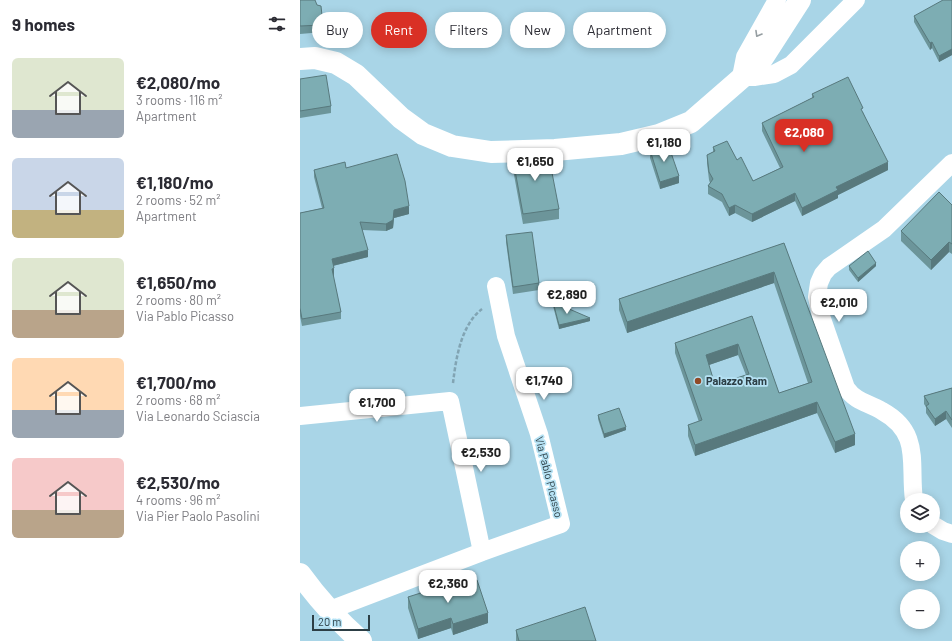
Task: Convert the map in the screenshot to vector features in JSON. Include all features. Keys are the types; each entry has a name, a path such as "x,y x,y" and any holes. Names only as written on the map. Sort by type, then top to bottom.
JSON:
{"main road":[{"path":"300,60 315,58 336,63 356,75 401,118 423,134 452,146 491,152 555,150 621,144 659,135 691,122 760,62 800,0"},
{"path":"300,574 314,593 342,625 361,641"}],"street":[{"path":"777,0 745,57 742,77 754,78 774,74 791,65 856,0"},
{"path":"914,493 913,458 908,437 902,428 888,414 862,402 850,394 846,388 821,316 817,290 823,274 829,267 884,229 952,163"},
{"name":"Via Pablo Picasso","path":"330,610 482,552 561,524 539,434 506,336 498,294"},
{"path":"300,416 450,401 482,552"},
{"path":"940,528 952,534"}],"path":[{"path":"450,401 456,363 465,333 475,314 491,303 498,294"}],"building":[{"path":"300,0 315,0 317,5 321,6 322,12 312,12 312,25 300,26"},
{"path":"943,0 952,0 952,49 939,56 932,42 930,43 914,16"},
{"path":"326,75 331,106 300,111 300,79"},
{"path":"848,77 863,108 861,109 888,162 836,187 838,190 802,208 795,193 752,214 735,205 729,208 722,194 708,186 713,179 709,172 707,155 715,151 713,147 727,141 737,160 741,157 753,181 783,167 762,123 814,97 812,94"},
{"path":"668,144 679,176 660,182 650,150"},
{"path":"548,152 559,209 523,214 512,154"},
{"path":"397,154 405,181 409,206 394,210 393,220 386,224 360,222 368,250 332,259 334,268 332,269 341,312 302,319 300,308 300,213 324,208 314,170 345,162 346,168"},
{"path":"939,192 952,205 952,244 949,242 931,260 901,231"},
{"path":"532,232 539,283 513,287 506,235"},
{"path":"784,243 855,434 835,442 817,402 695,445 688,425 702,420 675,343 752,316 779,393 812,382 774,272 627,322 619,299","holes":["738,344 749,374 715,385 706,355"]},
{"path":"868,251 876,263 858,278 849,266"},
{"path":"563,283 565,301 551,303 548,285"},
{"path":"553,302 590,318 559,325"},
{"path":"952,388 952,420 946,411 935,419 926,406 929,404 924,396"},
{"path":"619,408 626,427 604,434 598,415"},
{"path":"477,580 488,613 453,624 451,618 418,629 408,597 446,585 447,588 465,582 466,585"},
{"path":"585,607 596,641 519,641 516,630"}],"place":[{"name":"Palazzo Ram","path":"698,381"}]}
